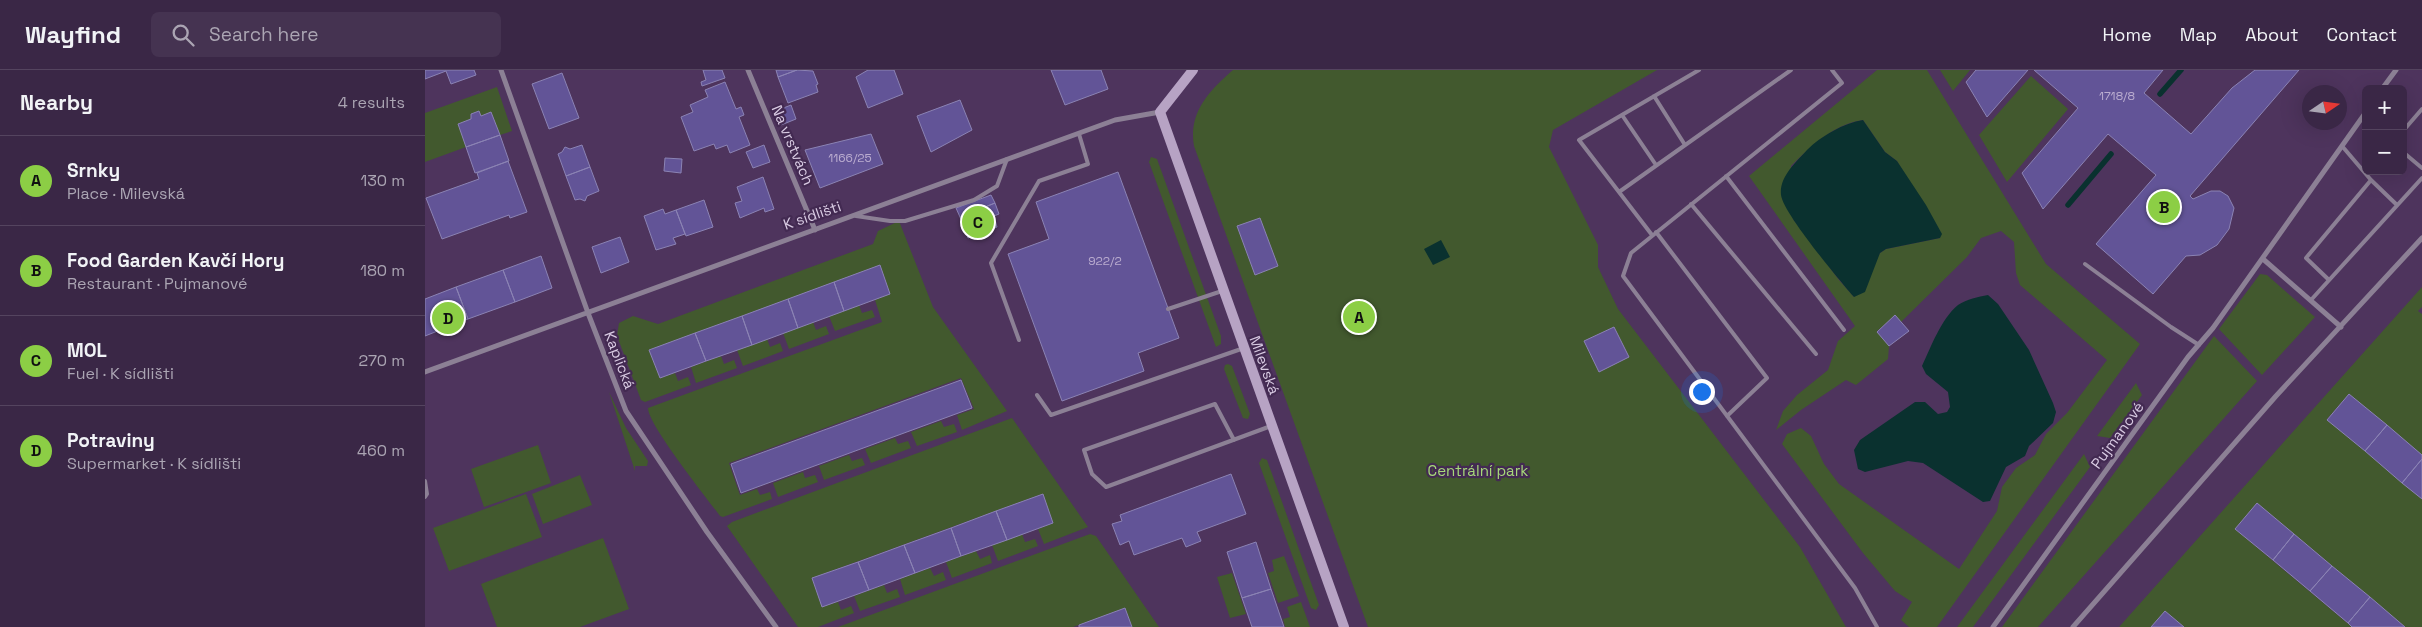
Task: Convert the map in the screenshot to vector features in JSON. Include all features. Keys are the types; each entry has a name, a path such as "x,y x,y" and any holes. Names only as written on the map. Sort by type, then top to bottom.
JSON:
{"street":[{"name":"Kaplická","path":"501,70 588,313 627,411 707,532 776,627"},
{"name":"Na vrstvách","path":"748,70 815,230"},
{"path":"1160,112 1193,70"},
{"path":"2385,85 2395,70"},
{"name":"K sídlišti","path":"425,372 1115,120 1160,112"},
{"name":"Milevská","path":"1160,112 1222,291 1344,627"},
{"name":"Pujmanové","path":"1993,627 2263,259 2362,118"},
{"path":"2073,627 2277,396 2422,238"},
{"path":"2263,259 2341,327"}],"lane":[{"path":"1699,70 1579,140 1767,378 1727,416"},
{"path":"1619,192 1791,70"},
{"path":"1832,70 1841,83 1631,252 1623,276 1855,588 1877,627"},
{"path":"1654,96 1685,145"},
{"path":"2404,130 2422,109"},
{"path":"1622,115 1656,165"},
{"path":"1019,340 991,263 1039,181 1088,164 1079,134"},
{"path":"2342,146 2371,180 2397,205"},
{"path":"2407,155 2422,168"},
{"path":"856,216 890,221 905,221 974,200 997,186 1007,160"},
{"path":"1726,176 1844,330"},
{"path":"2311,300 2422,178"},
{"path":"2329,280 2305,258 2371,180"},
{"path":"1691,204 1816,354"},
{"path":"2085,264 2171,327 2199,345"},
{"path":"1168,309 1222,291"},
{"path":"1037,395 1051,416 1244,348"},
{"path":"1234,440 1215,404 1084,450 1092,474 1105,487 1234,440 1271,426"},
{"path":"425,481 427,494 425,497"}],"green space":[{"name":"Centrální park","path":"1233,70 1657,70 1553,130 1549,147 1598,245 1598,267 1618,309 1800,547 1846,627 1368,627 1194,146 1194,123 1198,112 1209,94","holes":["1614,327 1629,357 1599,372 1584,341"]},
{"path":"1877,70 1927,70 2046,264 2140,344 1937,627 1909,627 1901,620 1912,602 1895,591 1863,553 1782,444 1787,434 1801,428 1811,436 1824,464 1839,484 1959,569 1997,511 2002,487 2016,468 2035,455 2046,434 2067,413 2107,360 2020,285 2016,273 2014,242 2001,231 1981,238 1967,257 1901,322 1895,316 1877,331 1889,346 1888,359 1856,385 1846,380 1801,410 1776,430 1783,411 1797,395 1828,370 1838,341 1855,326 1749,176","holes":["1863,120 1885,152 1897,161 1940,238 1886,249 1880,253 1854,297 1793,219 1791,166 1815,144 1833,131 1852,122"]},
{"path":"1940,70 1970,70 1953,91"},
{"path":"2031,76 2068,109 2007,182 1979,135"},
{"path":"497,87 512,131 500,135 491,112 481,116 479,111 471,114 466,147 425,162 425,113"},
{"path":"1151,157 1157,159 1221,336 1221,344 1216,347 1149,162"},
{"path":"899,221 933,307 1007,411 962,430 957,415 974,409 961,378 729,463 740,495 757,489 760,495 770,492 772,499 723,517 720,516 657,430 648,408 882,322 875,300 890,293 880,265 650,350 660,378 675,373 678,381 688,377 691,385 645,402 641,400 617,336 619,323 633,316 658,324 873,244 878,231"},
{"path":"2260,274 2267,275 2315,317 2262,375 2219,329"},
{"path":"2422,287 2422,307 2418,311 2422,314 2422,455 2349,394 2327,419 2422,499 2422,627 2405,627 2257,503 2235,529 2352,627 2184,627 2165,611 2151,627 2119,627"},
{"path":"859,305 862,313 872,310 875,317 835,331 829,316"},
{"path":"813,322 816,330 826,326 829,334 789,349 783,333"},
{"path":"2214,336 2257,381 2038,627 2002,627"},
{"path":"767,339 770,347 780,343 783,351 743,366 737,350"},
{"path":"721,356 724,364 734,360 737,368 696,383 691,367"},
{"path":"1225,365 1232,366 1250,414 1248,419 1243,418 1224,369"},
{"path":"2136,383 2142,395 2110,438 2097,436"},
{"path":"609,392 626,428 648,461 647,466 635,466 635,471"},
{"path":"1012,418 1088,527 1044,544 1038,529 1053,523 1042,494 812,578 822,607 838,602 841,610 851,606 854,613 818,627 798,627 727,526 732,522"},
{"path":"941,421 944,427 954,424 957,432 917,446 911,432"},
{"path":"895,438 898,444 908,441 911,448 871,463 865,449"},
{"path":"538,445 551,483 484,507 471,469"},
{"path":"2084,454 2090,467 1973,627 1957,627"},
{"path":"849,455 852,461 862,458 865,465 824,480 819,466"},
{"path":"1262,458 1267,460 1319,605 1316,610 1311,608 1259,463"},
{"path":"803,472 805,478 815,475 818,482 778,497 773,483"},
{"path":"580,475 592,505 543,524 532,494"},
{"path":"526,494 542,537 449,571 433,528"},
{"path":"1022,534 1025,542 1035,539 1038,546 998,561 992,545"},
{"path":"1090,534 1096,536 1159,627 1132,627 1125,608 1073,627 838,627"},
{"path":"603,538 629,609 580,627 497,627 481,584"},
{"path":"976,551 980,559 990,555 992,563 952,578 946,562"},
{"path":"1284,556 1299,596 1278,603 1268,573 1274,571 1272,560"},
{"path":"930,568 934,576 943,572 946,580 905,595 900,579"},
{"path":"1232,573 1246,614 1230,618 1217,577"},
{"path":"884,585 887,593 897,589 900,597 860,611 854,596"},
{"path":"1301,602 1310,627 1285,627 1283,619 1290,617 1287,607"}],"shaded area":[{"path":"1863,120 1885,152 1897,161 1926,205 1942,234 1940,238 1886,249 1880,253 1865,292 1854,297 1801,231 1784,204 1781,188 1789,170 1813,145 1841,127"},
{"path":"1441,240 1450,257 1433,265 1424,249"},
{"path":"1988,295 1998,304 2029,350 2056,412 2053,423 2029,446 2025,456 2006,467 1990,501 1983,502 1923,463 1908,461 1865,472 1858,469 1854,450 1860,440 1915,402 1925,402 1938,414 1947,412 1950,407 1948,392 1926,374 1922,366 1937,334 1952,311 1965,301"}],"building":[{"path":"425,70 474,70 476,75 451,84 446,71 425,79"},
{"path":"703,70 722,70 725,78 702,86 701,82 706,80"},
{"path":"776,70 797,70 778,77"},
{"path":"797,70 813,71 818,84 816,85 818,92 788,103 778,77"},
{"path":"868,70 894,70 903,94 868,108 856,77"},
{"path":"1051,70 1101,70 1108,89 1065,105"},
{"path":"1976,70 2028,70 1987,117 1966,82"},
{"path":"2034,70 2163,70 2144,93 2191,134 2232,88 2255,70 2299,70 2190,196 2193,199 2211,191 2220,191 2228,196 2234,208 2229,229 2217,245 2200,255 2186,256 2153,294 2096,244 2156,175 2108,134 2043,209 2022,173 2078,108"},
{"path":"562,73 579,118 549,129 532,84"},
{"path":"725,82 736,109 741,107 744,115 739,117 750,145 730,153 727,145 716,149 714,144 694,151 681,117 693,112 690,105 708,97 705,90"},
{"path":"960,100 972,130 931,152 917,116"},
{"path":"791,105 796,119 781,125 776,111"},
{"path":"479,111 481,116 491,112 500,135 466,147 458,124 471,119 471,114"},
{"path":"871,134 883,164 820,188 805,150"},
{"path":"500,135 509,161 475,173 466,147"},
{"path":"582,145 590,167 566,176 558,154 565,147 570,149"},
{"path":"764,145 770,162 753,168 746,152"},
{"path":"665,158 682,159 681,173 664,171"},
{"path":"508,161 527,212 510,218 509,215 442,239 426,198 479,179 477,173"},
{"path":"590,167 599,191 587,196 585,201 575,200 566,176"},
{"path":"1118,172 1179,338 1138,353 1144,371 1062,401 1008,254 1049,239 1036,202"},
{"path":"763,177 774,209 765,212 764,208 740,218 735,203 742,201 737,187"},
{"path":"991,195 995,203 960,217 956,208"},
{"path":"704,200 713,227 686,236 676,210"},
{"path":"995,203 999,214 994,216 997,227 968,238 960,217"},
{"path":"663,209 665,214 676,210 685,234 673,238 676,244 656,250 644,216"},
{"path":"1260,218 1278,266 1255,275 1237,226"},
{"path":"620,237 629,262 601,273 592,247"},
{"path":"541,256 552,288 515,302 503,270"},
{"path":"880,265 890,294 844,311 834,282"},
{"path":"503,270 515,302 468,319 456,287"},
{"path":"834,282 844,311 798,328 788,299"},
{"path":"456,287 468,319 425,336 425,299"},
{"path":"788,299 798,328 752,345 742,316"},
{"path":"1895,315 1909,331 1889,346 1877,332"},
{"path":"742,316 752,345 706,361 695,333"},
{"path":"1614,327 1629,357 1599,372 1584,341"},
{"path":"695,333 706,361 660,378 649,350"},
{"path":"961,380 972,408 741,493 731,464"},
{"path":"2349,394 2387,425 2365,451 2327,420"},
{"path":"2387,425 2422,455 2422,459 2402,483 2365,451"},
{"path":"2422,459 2422,499 2402,483"},
{"path":"1231,474 1246,514 1197,532 1201,541 1186,547 1182,538 1134,555 1129,541 1120,545 1112,524 1122,521 1120,515"},
{"path":"1043,494 1053,523 1007,540 996,511"},
{"path":"2257,503 2294,534 2273,560 2235,529"},
{"path":"996,511 1007,540 961,556 951,528"},
{"path":"951,528 961,556 915,573 904,545"},
{"path":"2294,534 2332,566 2310,591 2273,560"},
{"path":"1256,542 1271,589 1242,598 1227,552"},
{"path":"904,545 915,573 869,590 858,562"},
{"path":"858,562 869,590 822,607 812,578"},
{"path":"2332,566 2370,597 2348,623 2310,591"},
{"path":"1271,589 1284,627 1252,627 1242,598"},
{"path":"2370,597 2405,627 2352,627 2348,623"},
{"path":"1125,608 1132,627 1079,627 1079,625"},
{"path":"2165,611 2184,627 2151,627"}],"waterway":[{"path":"2160,94 2181,70"},
{"path":"2068,205 2111,154"}],"place":[{"name":"Food Garden Kavčí Hory","path":"2164,207"},
{"name":"MOL","path":"978,222"},
{"name":"Srnky","path":"1359,317"},
{"name":"Potraviny","path":"448,318"}]}
